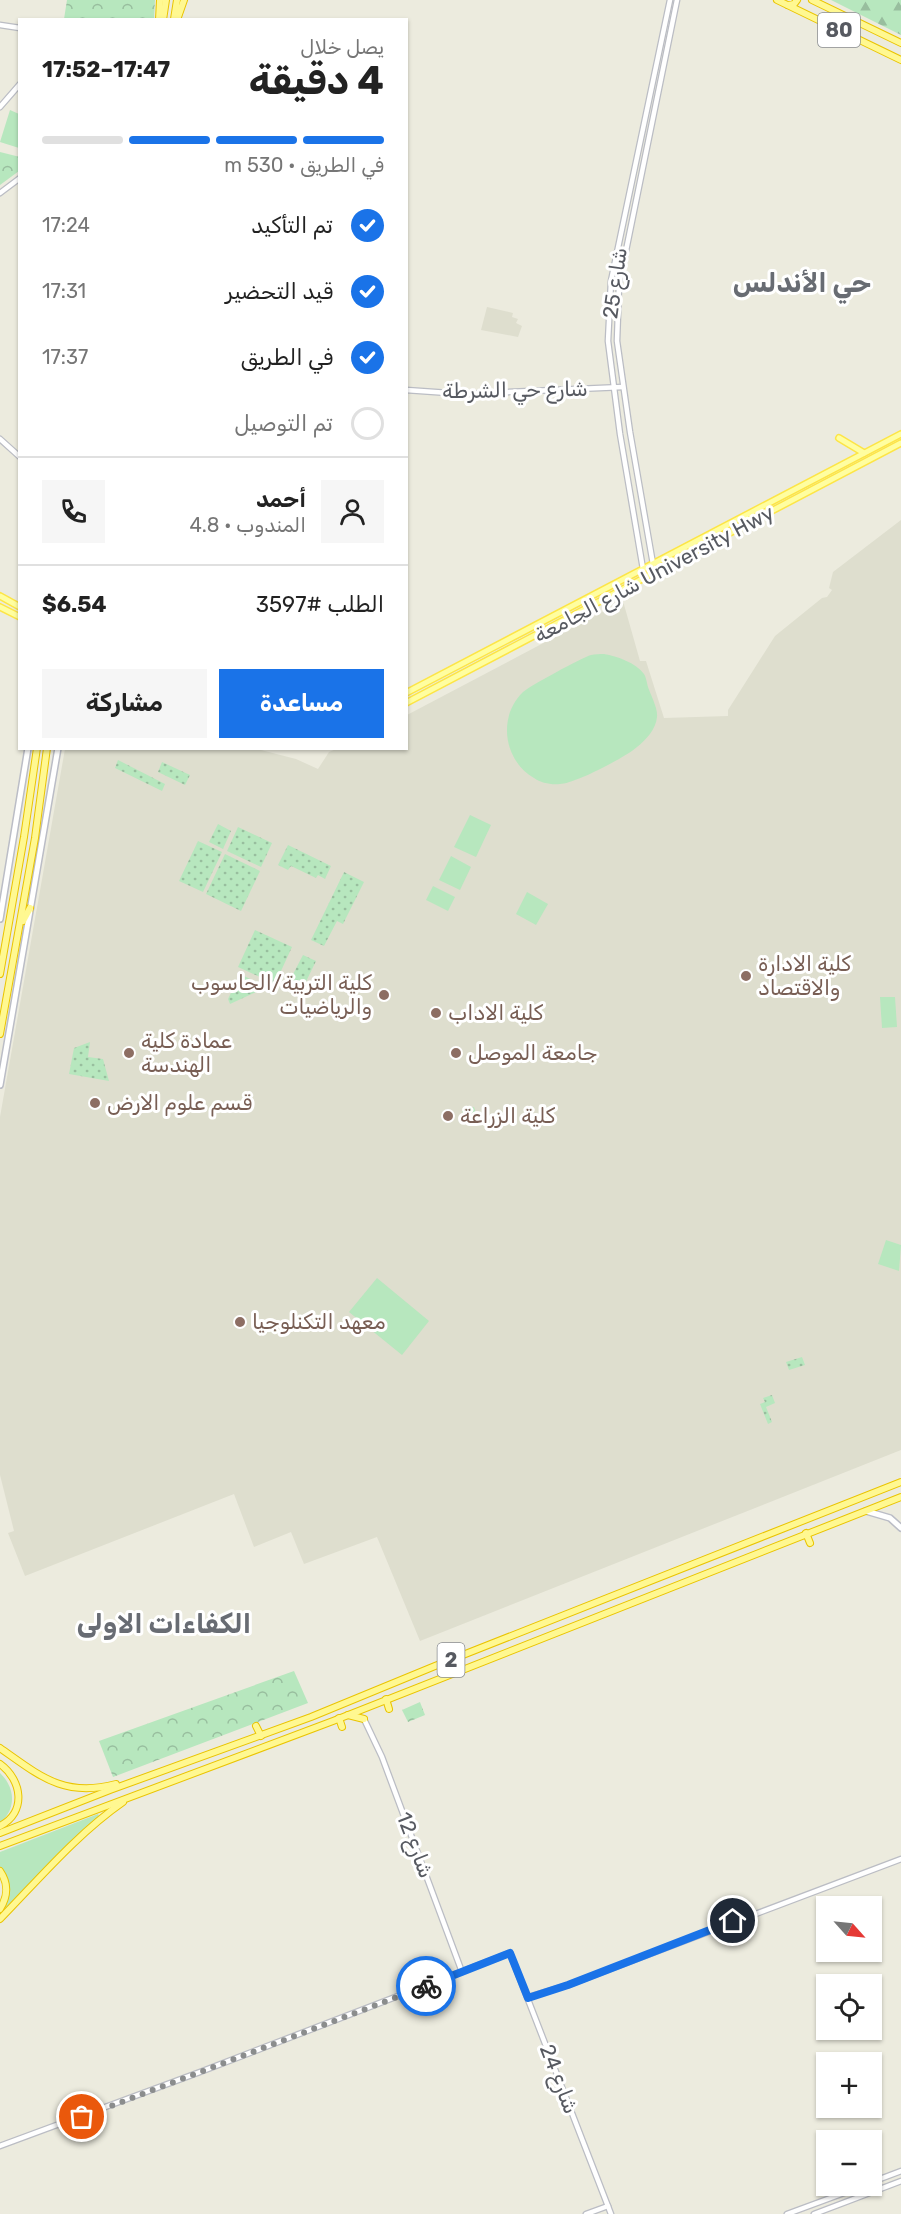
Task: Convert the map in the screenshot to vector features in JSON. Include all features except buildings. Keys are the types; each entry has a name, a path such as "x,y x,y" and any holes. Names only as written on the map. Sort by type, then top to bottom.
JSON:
{"highway":[{"path":"160,0 161,18"},
{"path":"162,18 166,0"},
{"path":"176,18 177,0"},
{"path":"177,18 184,0"},
{"name":"80","path":"777,0 901,60"},
{"path":"787,5 794,4 797,0"},
{"name":"80","path":"812,0 901,43"},
{"path":"0,974 36,750"},
{"path":"0,1034 35,838 47,750"},
{"path":"20,927 30,908"},
{"path":"1,916 10,913"},
{"name":"2","path":"0,1833 145,1777 261,1736 901,1482"},
{"name":"2","path":"0,1846 339,1719 901,1497"},
{"path":"755,1531 758,1539"},
{"path":"806,1533 810,1543"},
{"path":"663,1577 666,1588"},
{"path":"432,1657 435,1666"},
{"path":"386,1699 389,1709"},
{"path":"348,1715 364,1719"},
{"path":"339,1719 342,1727"},
{"path":"256,1726 261,1736"},
{"path":"0,1748 44,1779 75,1789 95,1789 145,1777"},
{"path":"0,1764 12,1773 19,1795 15,1812 9,1821 0,1826"},
{"path":"218,1765 221,1773"},
{"path":"0,1919 95,1824 133,1796"},
{"path":"0,1871 6,1882 7,1890 0,1909"}],"main road":[{"name":"شارع الجامعة University Hwy","path":"408,692 901,434"},
{"path":"839,438 864,453"},
{"name":"شارع الجامعة University Hwy","path":"408,703 901,443"},
{"path":"0,596 18,606"},
{"path":"0,606 18,618"},
{"path":"462,665 466,673"},
{"path":"1,916 28,750"},
{"path":"0,1085 58,750"},
{"path":"866,1511 890,1518 901,1528"}],"street":[{"name":"شارع 25","path":"643,569 608,341 611,281 670,0"},
{"name":"شارع 25","path":"653,564 623,387 618,341 619,285 677,0"},
{"path":"0,25 18,28"},
{"path":"0,107 18,86"},
{"path":"642,131 649,132"},
{"path":"0,193 18,180"},
{"name":"شارع حي الشرطة","path":"408,390 463,394 623,387"},
{"path":"0,439 18,455"},
{"name":"شارع 12","path":"364,1719 382,1756 462,1972"},
{"path":"528,1998 568,1985 901,1858"},
{"name":"شارع 24","path":"462,1972 510,1953 610,2214"},
{"path":"0,2146 462,1972"},
{"path":"882,2178 901,2171"},
{"path":"814,2214 901,2181"},
{"path":"787,2214 838,2196"},
{"path":"586,2214 598,2212 608,2206"}],"shaded area":[{"path":"487,307 513,313 512,317 518,319 516,323 522,326 518,337 481,330"},
{"name":"جامعة الموصل","path":"901,520 901,1450 420,1641 377,1537 304,1564 291,1532 254,1547 234,1494 25,1576 8,1533 14,1531 0,1475 0,1117 65,750 261,750 296,759 318,769 329,752 334,750 408,750 408,714 623,601 640,661 646,661 664,718 728,716 728,710 775,636 822,598 827,597 832,590 829,588 833,572"}],"green space":[{"path":"67,0 155,0 154,18 64,18"},
{"path":"831,0 901,0 901,35"},
{"path":"10,110 18,114 18,148 0,142"},
{"path":"0,152 18,156 18,172 0,185"},
{"path":"604,654 626,661 644,674 657,713 653,730 631,751 588,775 560,784 537,780 524,770 510,750 507,726 515,702 523,692 556,672 591,655"},
{"path":"118,760 165,784 162,791 115,768"},
{"path":"162,762 190,775 185,785 158,772"},
{"path":"470,815 491,825 476,857 454,847"},
{"path":"218,824 231,831 223,849 209,842"},
{"path":"238,827 272,843 261,867 227,851"},
{"path":"198,841 222,852 203,892 179,881"},
{"path":"288,845 331,866 325,879 318,875 316,878 291,866 288,870 278,865"},
{"path":"225,854 260,871 241,911 206,894"},
{"path":"451,856 471,867 460,890 439,880"},
{"path":"344,872 364,882 343,924 337,921 324,946 311,940"},
{"path":"433,886 455,897 448,911 426,900"},
{"path":"527,892 548,904 536,925 516,914"},
{"path":"255,930 292,947 275,984 238,967"},
{"path":"303,955 316,961 300,994 294,991 290,980"},
{"path":"240,974 267,987 230,1004 228,999"},
{"path":"880,997 895,997 897,1027 882,1028"},
{"path":"90,1042 88,1057 103,1059 109,1081 69,1074 74,1048"},
{"path":"474,1107 478,1120 466,1124 462,1111"},
{"path":"886,1240 901,1245 899,1271 878,1264"},
{"path":"377,1278 429,1321 402,1355 349,1312"},
{"path":"802,1357 805,1365 789,1370 786,1362"},
{"path":"772,1395 775,1403 766,1407 772,1422 768,1424 760,1404 765,1402 763,1398"},
{"path":"294,1671 308,1703 113,1777 99,1741"},
{"path":"420,1702 425,1715 408,1722 402,1710"},
{"path":"0,1773 9,1785 12,1798 9,1811 0,1823"},
{"path":"98,1814 99,1816 4,1909 7,1898 0,1871 0,1852"}],"way so far":[{"path":"82,2117 426,1986"}],"place":[{"name":"كلية الادارة والاقتصاد","path":"746,976"},
{"name":"كلية التربية/الحاسوب والرياضيات","path":"384,995"},
{"name":"كلية الاداب","path":"436,1013"},
{"name":"عمادة كلية الهندسة","path":"129,1053"},
{"name":"جامعة الموصل","path":"456,1053"},
{"name":"قسم علوم الارض","path":"95,1103"},
{"name":"كلية الزراعة","path":"448,1116"},
{"name":"معهد التكنلوجيا","path":"240,1322"}],"district":[{"name":"حي الأندلس","path":"802,283"},
{"name":"الكفاءات الاولى","path":"164,1624"}],"route":[{"path":"426,1986 510,1953 528,1998 568,1985 733,1921"}]}
